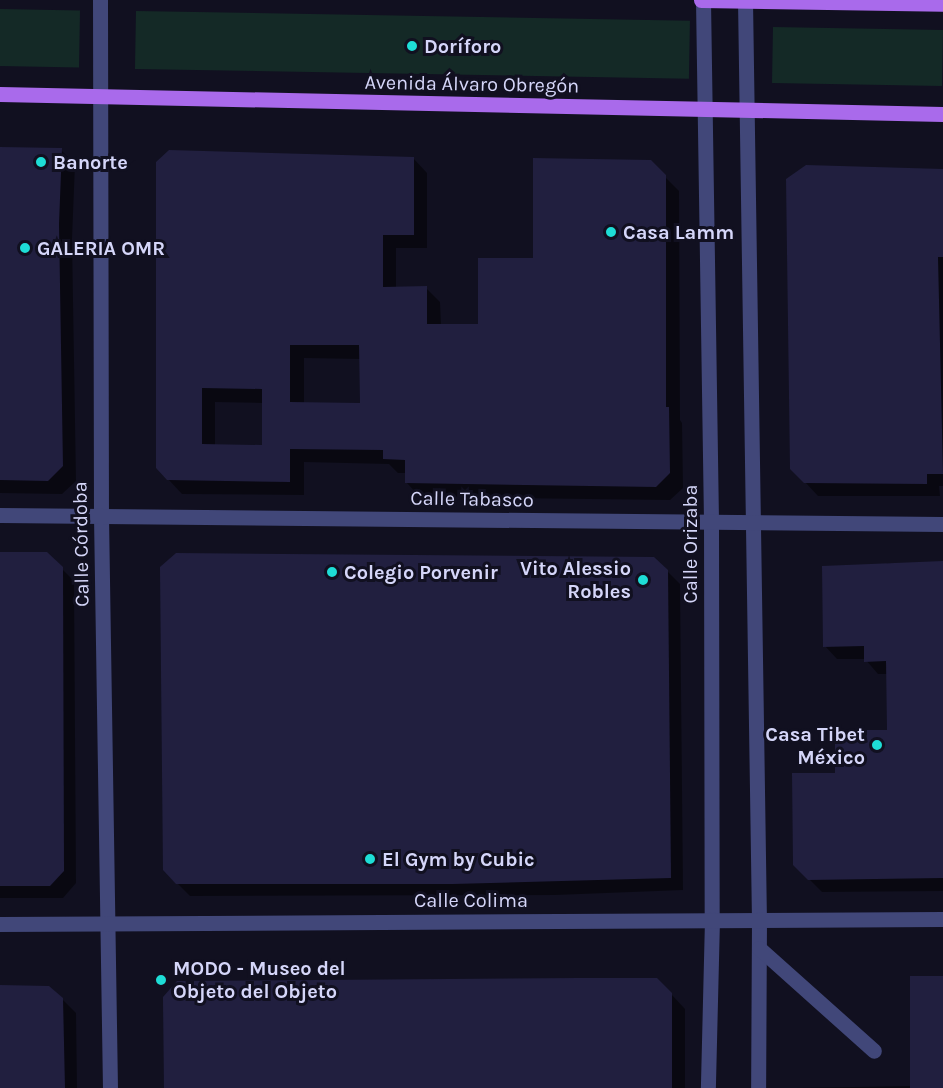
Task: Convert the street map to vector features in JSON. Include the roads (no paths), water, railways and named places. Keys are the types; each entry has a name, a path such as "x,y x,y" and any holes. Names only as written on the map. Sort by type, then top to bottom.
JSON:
{"main road":[{"path":"702,0 943,4"},
{"name":"Avenida Álvaro Obregón","path":"0,94 706,111 943,114"}],"street":[{"name":"Calle Córdoba","path":"100,0 101,516 110,1088"},
{"name":"Calle Orizaba","path":"702,0 706,111 711,523 712,919 708,1088"},
{"path":"745,1 759,919 758,1088"},
{"name":"Calle Tabasco","path":"0,515 754,524 943,524"},
{"name":"Calle Colima","path":"0,924 943,918"},
{"path":"759,948 874,1051"}],"place":[{"name":"Doríforo","path":"412,46"},
{"name":"Banorte","path":"41,162"},
{"name":"Casa Lamm","path":"611,232"},
{"name":"GALERIA OMR","path":"25,248"},
{"name":"Colegio Porvenir","path":"332,572"},
{"name":"Vito Alessio Robles","path":"643,580"},
{"name":"Casa Tibet México","path":"877,745"},
{"name":"El Gym by Cubic","path":"370,859"},
{"name":"MODO - Museo del Objeto del Objeto","path":"161,980"}]}
